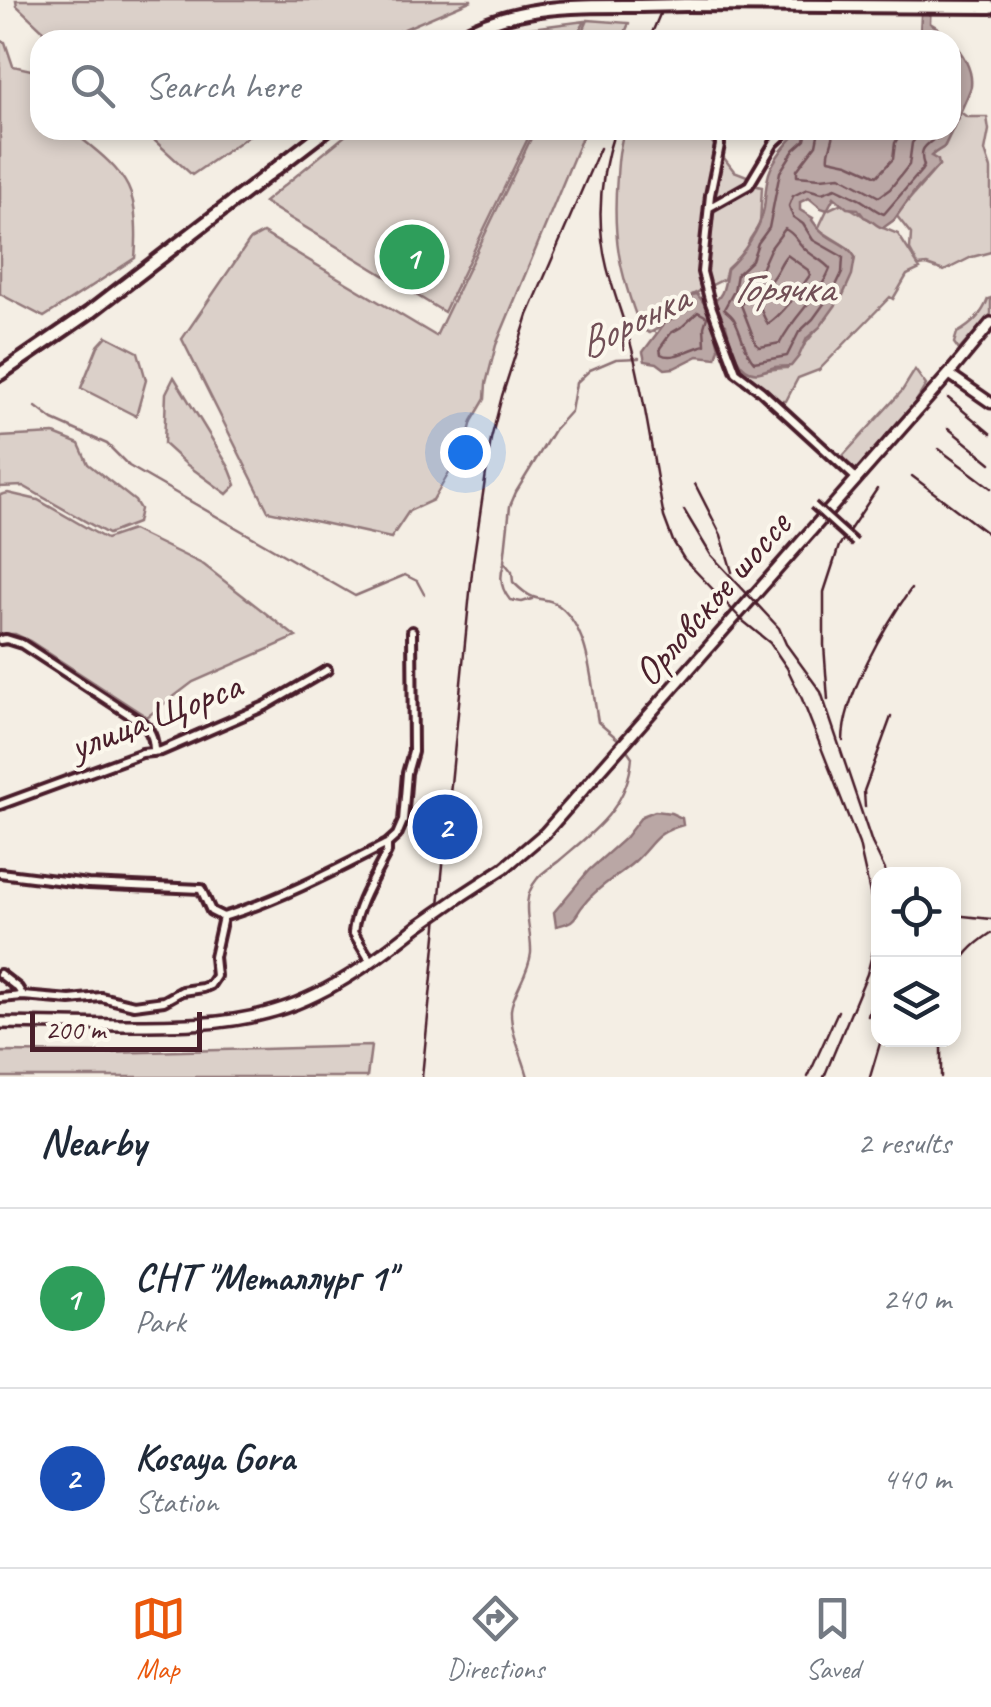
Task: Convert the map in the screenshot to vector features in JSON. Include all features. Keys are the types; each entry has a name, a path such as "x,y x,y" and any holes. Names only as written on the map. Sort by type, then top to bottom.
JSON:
{"main road":[{"path":"471,30 546,4 991,7"},
{"path":"0,374 90,312 313,140"},
{"name":"Орловское шоссе","path":"0,1023 220,1023 287,1006 372,962 504,868 545,833 991,323"}],"street":[{"path":"720,140 702,272 736,372 856,478"},
{"path":"709,208 749,184 777,140"},
{"path":"949,374 991,404"},
{"path":"812,505 855,544"},
{"path":"0,873 88,884 200,889 211,910 224,916 308,885 387,844 398,835 404,821 406,773 414,752 412,631"},
{"path":"0,640 22,644 144,724 151,731 154,752"},
{"name":"улица Щорса","path":"0,805 142,753 160,752 265,706 327,670"},
{"path":"372,962 353,932 356,914 387,852 387,844"},
{"path":"0,998 101,997 134,1004 164,1001 202,988 216,976 214,957 224,916"},
{"path":"0,974 23,996"}],"shaded area":[{"path":"16,0 472,0 402,30 42,30 17,6"},
{"path":"588,20 629,23 626,30 584,30"},
{"path":"585,21 580,30 516,30"},
{"path":"0,41 5,42 13,66 30,70 30,140 83,140 102,156 128,187 136,231 135,258 44,317 0,294"},
{"path":"961,112 967,117 987,117 985,151 991,169 991,252 944,271 918,266 920,269 907,275 893,299 890,297 819,370 798,378 786,401 780,401 747,376 742,366 758,371 787,368 844,289 855,257 818,229 827,210 842,203 898,234 918,265 910,250 911,234 896,215 939,165 930,156 947,140 961,140"},
{"path":"154,140 243,140 192,175"},
{"path":"340,140 527,140 444,312 264,202"},
{"path":"530,140 581,140 496,345 485,399 472,421 466,444 433,500 409,511 391,538 268,511 182,339 250,240 263,233 436,336"},
{"path":"622,140 710,140 734,171 747,176 752,185 762,187 760,224 744,254 727,269 724,279 692,295 680,314 650,333 641,329 622,271 616,197"},
{"path":"991,298 991,314 959,350 954,343 957,333 976,319"},
{"path":"107,336 138,352 146,380 136,416 81,388 98,346"},
{"path":"915,370 926,385 855,471 842,457 902,391"},
{"path":"174,377 229,467 236,485 227,494 164,444 166,393"},
{"path":"54,434 79,444 88,464 135,501 140,509 137,523 108,534 23,486 0,487 0,437"},
{"path":"8,493 38,500 106,539 132,530 204,565 296,637 193,682 147,717 30,641 15,634 0,634 0,495"},
{"path":"371,1046 367,1077 0,1077 0,1052"}],"water":[{"path":"922,0 931,0 930,23 938,30 920,30"},
{"name":"Горячка","path":"961,54 968,67 970,90 961,110"},
{"name":"Горячка","path":"791,140 947,140 931,156 939,165 883,228 834,197 827,210 809,198 800,202 800,210 855,257 843,295 807,338 791,366 760,372 746,369 736,356 726,325 721,323 714,327 719,348 716,358 698,356 665,369 645,361 643,352 664,324 687,308 692,295 697,294 704,303 719,297 727,269 759,225 768,178"},
{"path":"655,811 682,818 683,825 660,835 634,862 596,891 572,920 556,926 554,912 589,870 625,838 642,816"}],"waterway":[{"name":"Воронка","path":"620,741 598,722 587,657 576,626 555,603 520,589 504,562 510,506 554,430 571,411 576,383 590,370 616,359 639,358"},
{"path":"36,407 53,420 107,444 129,466 355,596 405,575 417,581 424,594"},
{"path":"504,564 502,583 510,600 532,599"},
{"name":"Воронка","path":"528,1077 511,1019 514,997 531,953 528,897 539,876 598,827 617,803 632,757 625,747"}],"railway":[{"path":"653,30 666,0"},
{"path":"612,140 601,198 604,250 637,370 664,517 684,559 743,621 770,643 787,668 859,844 874,911 874,947 867,974 824,1077"},
{"path":"422,1077 473,562 491,439 528,315 600,148"},
{"path":"948,398 991,434"},
{"path":"948,428 991,463"},
{"path":"939,449 991,488"},
{"path":"912,476 991,536"},
{"path":"695,484 721,535 732,572"},
{"path":"828,700 824,592 839,546 877,489"},
{"path":"684,510 711,555 779,628 821,692 884,867"},
{"path":"843,741 858,683 878,641 911,589"},
{"path":"865,807 864,791 891,717"},
{"path":"961,916 991,919"},
{"path":"961,962 991,933"},
{"path":"868,1016 871,1005"},
{"path":"808,1077 838,1011"},
{"path":"870,1077 879,1047"},
{"path":"941,1047 941,1077"}],"place":[{"name":"СНТ \"Металлург 1\"","path":"412,257"},
{"name":"Kosaya Gora","path":"445,827"}]}
